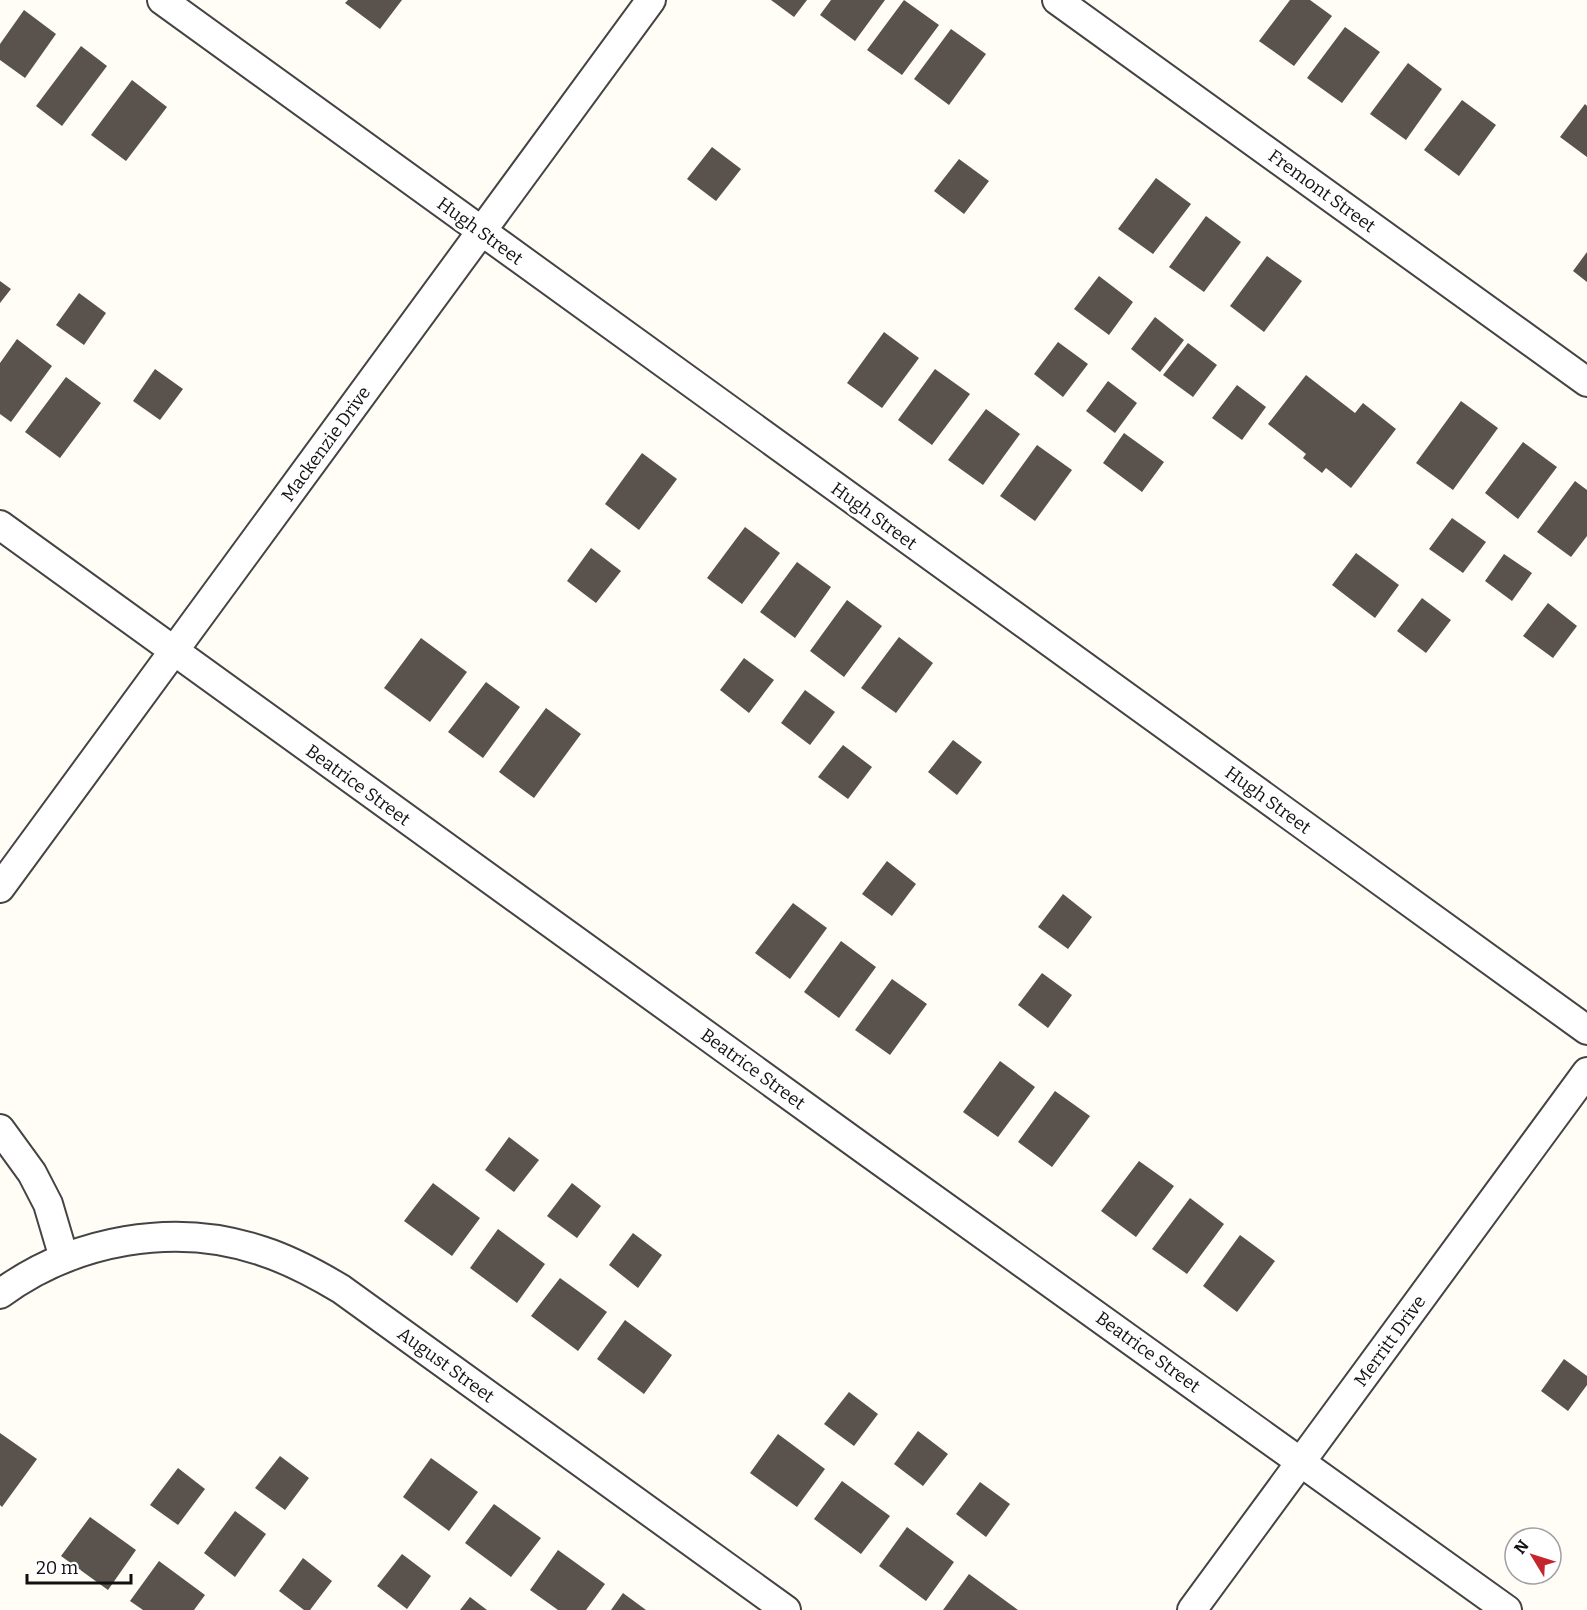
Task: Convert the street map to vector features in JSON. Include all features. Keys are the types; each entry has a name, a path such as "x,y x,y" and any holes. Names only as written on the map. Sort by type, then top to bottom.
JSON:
{"street":[{"name":"Hugh Street","path":"162,0 1587,1030"},
{"name":"Mackenzie Drive","path":"0,888 651,0"},
{"name":"Fremont Street","path":"1057,0 1587,382"},
{"name":"Beatrice Street","path":"0,525 1507,1610"},
{"name":"Merritt Drive","path":"1192,1610 1587,1071"},
{"path":"0,1129 32,1173 48,1204 64,1258"},
{"name":"August Street","path":"0,1294 40,1269 64,1258 93,1248 126,1241 160,1237 195,1238 229,1242 262,1251 315,1273 341,1289 786,1610"}],"building":[{"path":"348,0 402,0 380,29 345,3"},
{"path":"771,0 807,0 794,17"},
{"path":"831,0 885,0 855,41 820,15"},
{"path":"904,0 939,25 902,75 867,50"},
{"path":"1290,0 1310,0 1332,16 1294,66 1259,41"},
{"path":"24,10 56,34 25,78 0,60 0,44"},
{"path":"1345,27 1380,52 1342,103 1307,78"},
{"path":"951,29 986,54 949,105 914,79"},
{"path":"81,46 107,66 62,126 36,106"},
{"path":"1408,63 1442,89 1406,140 1370,114"},
{"path":"132,80 167,107 126,161 91,135"},
{"path":"1462,100 1496,125 1459,176 1424,150"},
{"path":"1585,104 1587,106 1587,157 1560,137"},
{"path":"712,147 741,169 716,201 687,179"},
{"path":"959,159 989,181 964,214 934,191"},
{"path":"1156,178 1191,204 1153,254 1118,229"},
{"path":"1206,216 1241,242 1204,292 1169,267"},
{"path":"1587,252 1587,282 1573,271"},
{"path":"1267,256 1302,281 1264,332 1230,306"},
{"path":"1099,276 1133,302 1109,335 1074,309"},
{"path":"0,281 11,289 0,303"},
{"path":"79,293 106,313 84,345 56,325"},
{"path":"1155,317 1184,340 1160,372 1131,349"},
{"path":"884,332 919,358 882,408 847,383"},
{"path":"17,339 52,366 11,422 0,414 0,363"},
{"path":"1058,342 1088,364 1063,397 1034,374"},
{"path":"1188,343 1217,365 1193,397 1163,375"},
{"path":"155,369 183,389 160,420 133,401"},
{"path":"935,369 970,394 932,445 898,420"},
{"path":"1306,375 1355,413 1363,403 1396,429 1351,488 1326,468 1322,473 1303,458 1306,454 1268,424"},
{"path":"66,377 101,403 60,458 25,432"},
{"path":"1108,381 1137,403 1115,433 1086,411"},
{"path":"1237,385 1266,407 1242,440 1212,418"},
{"path":"1461,401 1498,428 1453,490 1416,463"},
{"path":"986,409 1020,434 983,485 948,460"},
{"path":"1124,433 1164,462 1142,492 1103,463"},
{"path":"1523,442 1557,467 1518,519 1485,493"},
{"path":"1037,445 1072,470 1035,521 1000,496"},
{"path":"642,453 677,479 639,530 605,504"},
{"path":"1575,481 1587,490 1587,536 1571,557 1537,532"},
{"path":"1452,518 1486,542 1463,573 1429,549"},
{"path":"745,527 780,553 742,604 707,578"},
{"path":"591,548 621,571 596,603 567,581"},
{"path":"1356,553 1399,585 1375,618 1332,585"},
{"path":"1504,554 1532,573 1512,601 1485,581"},
{"path":"797,562 831,587 795,638 760,612"},
{"path":"1422,598 1451,620 1426,653 1397,631"},
{"path":"847,600 882,626 844,677 810,651"},
{"path":"1548,603 1577,626 1553,658 1523,636"},
{"path":"899,637 933,663 896,713 861,688"},
{"path":"421,638 467,672 430,722 384,688"},
{"path":"744,658 774,680 749,713 720,690"},
{"path":"486,682 520,707 483,758 448,732"},
{"path":"805,690 835,712 810,745 781,723"},
{"path":"546,708 581,734 534,798 499,772"},
{"path":"953,740 982,762 957,795 928,772"},
{"path":"843,745 872,767 848,799 818,777"},
{"path":"887,861 916,884 892,916 862,894"},
{"path":"1063,894 1092,917 1068,949 1038,927"},
{"path":"793,903 827,928 790,979 755,953"},
{"path":"841,941 876,967 839,1018 804,992"},
{"path":"1042,973 1072,995 1048,1028 1018,1005"},
{"path":"892,979 927,1004 890,1055 855,1030"},
{"path":"1000,1061 1035,1087 998,1137 963,1112"},
{"path":"1055,1091 1090,1116 1052,1167 1018,1142"},
{"path":"509,1137 539,1160 514,1192 485,1170"},
{"path":"1139,1161 1174,1186 1136,1237 1101,1211"},
{"path":"433,1183 480,1218 452,1256 404,1221"},
{"path":"572,1183 601,1206 577,1238 547,1216"},
{"path":"1190,1198 1224,1224 1187,1274 1152,1249"},
{"path":"498,1229 545,1264 517,1303 470,1268"},
{"path":"633,1233 662,1255 638,1288 609,1265"},
{"path":"1240,1235 1275,1261 1237,1312 1203,1286"},
{"path":"560,1278 607,1312 578,1351 531,1316"},
{"path":"625,1320 672,1355 644,1394 597,1359"},
{"path":"1564,1359 1587,1376 1587,1385 1568,1411 1541,1391"},
{"path":"849,1392 878,1414 854,1446 824,1424"},
{"path":"918,1431 948,1454 923,1486 894,1464"},
{"path":"0,1433 37,1459 2,1507 0,1505"},
{"path":"778,1434 825,1469 797,1507 750,1473"},
{"path":"280,1456 309,1478 285,1510 255,1488"},
{"path":"431,1458 478,1492 449,1531 403,1497"},
{"path":"178,1468 205,1489 178,1525 150,1505"},
{"path":"842,1481 890,1516 861,1554 814,1519"},
{"path":"980,1482 1010,1504 986,1537 956,1514"},
{"path":"494,1504 541,1538 511,1577 465,1543"},
{"path":"235,1511 266,1534 235,1577 204,1553"},
{"path":"90,1517 136,1550 108,1590 61,1556"},
{"path":"907,1527 954,1562 926,1601 879,1566"},
{"path":"558,1550 605,1584 586,1610 558,1610 530,1590"},
{"path":"402,1554 431,1576 407,1609 377,1586"},
{"path":"303,1558 332,1581 310,1610 304,1610 279,1591"},
{"path":"159,1561 205,1595 194,1610 143,1610 130,1601"},
{"path":"969,1574 1018,1610 943,1610"},
{"path":"623,1593 646,1610 611,1610"},
{"path":"470,1597 487,1610 460,1610"}]}
